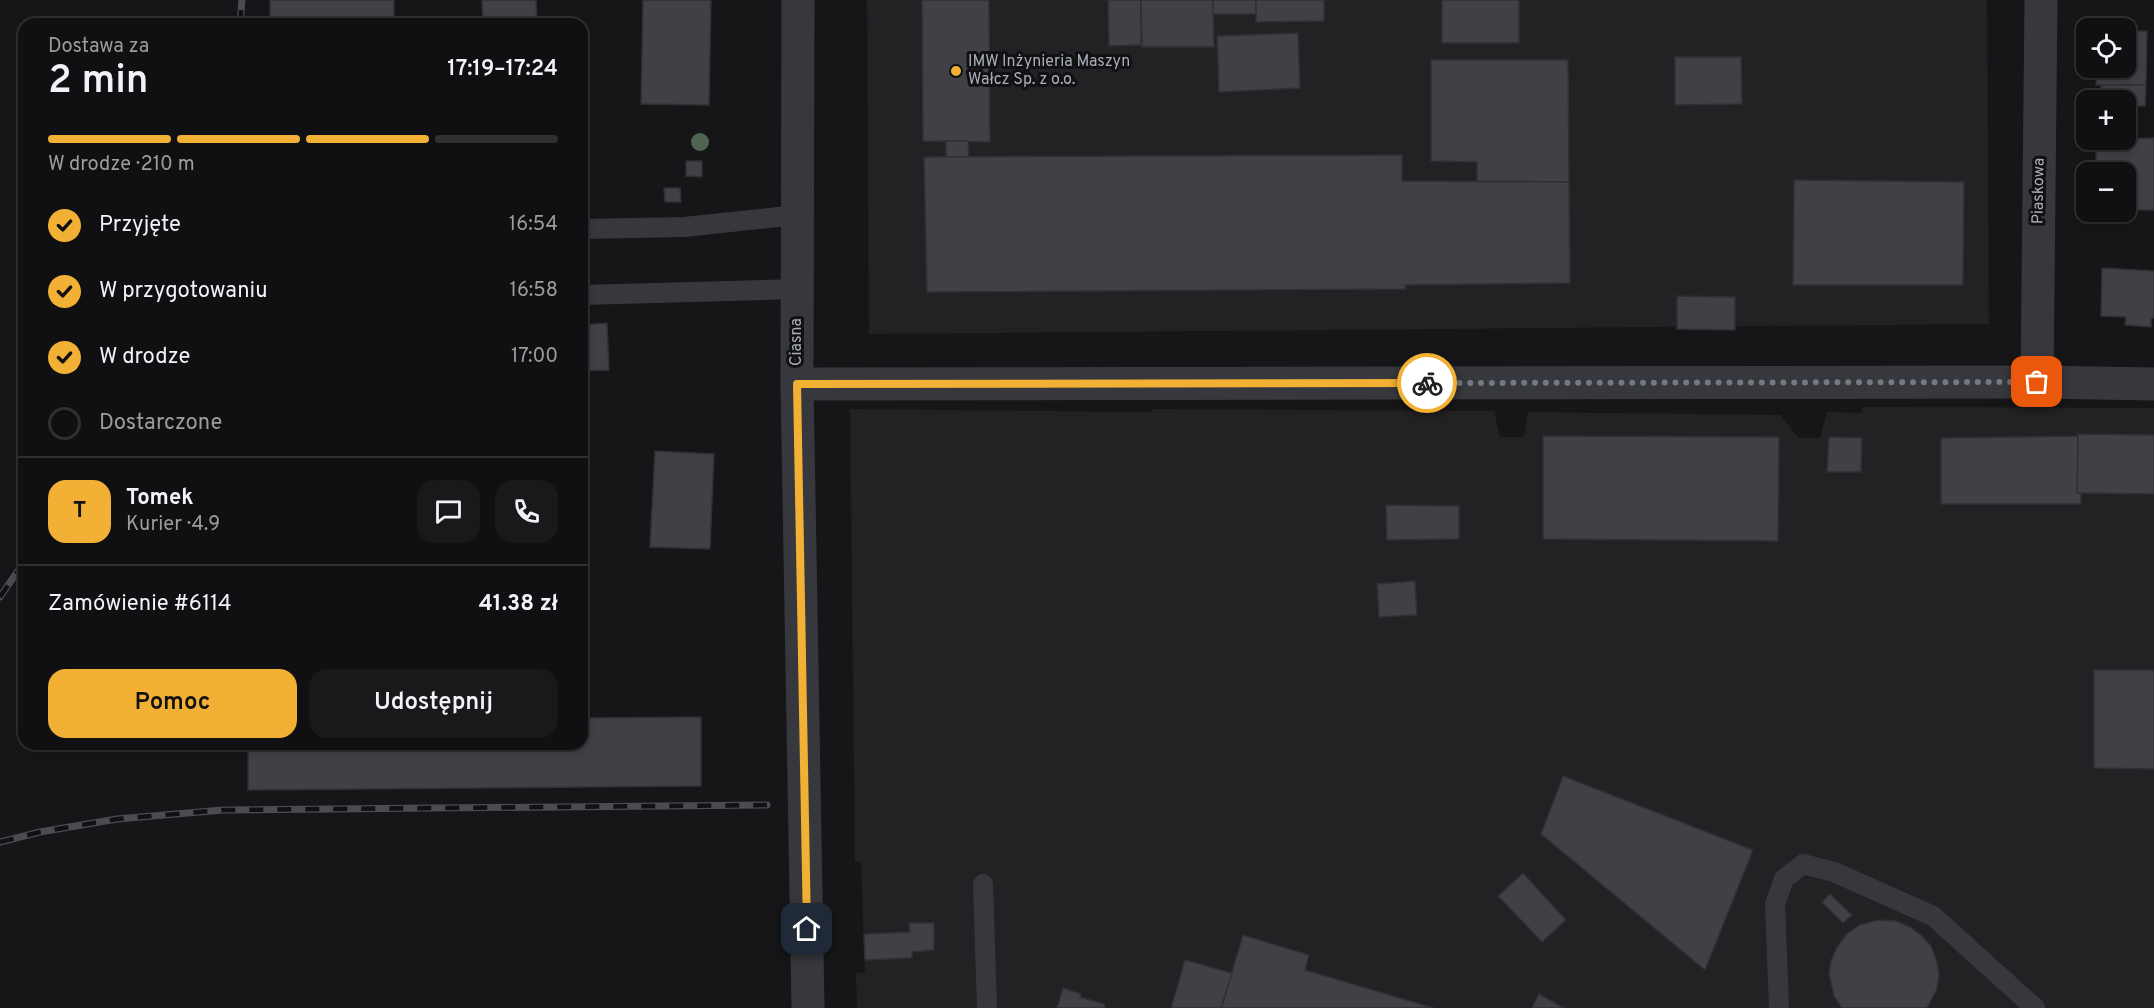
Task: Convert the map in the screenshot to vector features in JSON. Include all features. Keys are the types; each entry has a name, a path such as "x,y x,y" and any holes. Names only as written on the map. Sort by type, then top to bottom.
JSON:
{"street":[{"name":"Ciasna","path":"798,0 797,384 808,1008"},
{"name":"Piaskowa","path":"2037,382 2041,0"},
{"path":"797,384 2037,382 2154,384"}],"lane":[{"path":"588,229 684,227 797,215"},
{"path":"588,295 797,289"},
{"path":"1779,1008 1775,904 1784,879 1803,864 1834,872 1933,916 2036,1008"},
{"path":"983,884 987,1008"}],"shaded area":[{"path":"867,0 1987,0 1989,324 869,334"},
{"path":"1862,407 2154,408 2154,1008 857,1008 856,973 865,972 861,862 855,861 850,409 1150,412 1154,409 1494,411 1500,437 1524,437 1528,412 1780,415 1799,438 1820,438 1827,412 1862,413"}],"building":[{"path":"270,0 394,0 394,18 270,18"},
{"path":"482,0 536,0 537,18 483,18"},
{"path":"643,0 711,0 709,105 641,104"},
{"name":"IMW Inżynieria Maszyn Wałcz Sp. z o.o.","path":"922,0 989,0 990,142 923,141"},
{"path":"1108,0 1141,0 1141,45 1109,46"},
{"path":"1141,0 1213,0 1214,47 1142,47"},
{"path":"1213,0 1256,0 1256,14 1213,14"},
{"path":"1256,0 1324,0 1324,21 1256,22"},
{"path":"1442,0 1519,0 1519,43 1442,43"},
{"path":"2136,31 2147,31 2146,85 2096,85 2096,78 2136,78"},
{"path":"1298,33 1300,88 1219,92 1217,36"},
{"path":"1675,57 1741,57 1742,104 1675,105"},
{"path":"1431,60 1568,60 1569,182 1477,181 1477,162 1431,161"},
{"path":"2101,85 2146,85 2145,106 2136,106 2136,90 2101,90"},
{"path":"2154,138 2154,210 2136,210 2136,162 2096,162 2096,150 2136,150 2136,139"},
{"path":"946,141 968,141 969,157 946,157"},
{"path":"1402,155 1402,181 1569,182 1570,283 1405,285 1406,289 927,292 924,157"},
{"path":"686,161 702,161 702,177 686,176"},
{"path":"1794,180 1964,182 1963,285 1793,285"},
{"path":"664,188 680,188 681,202 665,202"},
{"path":"2102,268 2154,271 2154,318 2151,318 2151,327 2125,325 2126,317 2101,316"},
{"path":"1677,296 1735,297 1735,330 1677,329"},
{"path":"607,323 609,370 588,371 588,325"},
{"path":"2078,434 2154,435 2154,494 2077,493"},
{"path":"1543,436 1779,437 1778,541 1543,539"},
{"path":"2078,436 2077,493 2081,493 2081,504 1941,504 1941,438"},
{"path":"1829,437 1862,438 1861,472 1827,472"},
{"path":"655,451 714,454 710,549 650,547"},
{"path":"1386,505 1459,506 1459,539 1387,540"},
{"path":"1415,581 1417,615 1379,617 1377,584"},
{"path":"2094,670 2154,670 2154,769 2094,768"},
{"path":"701,717 701,786 248,790 248,750 588,750 588,718"},
{"path":"1563,776 1753,850 1705,970 1541,834"},
{"path":"1523,873 1566,920 1542,942 1498,896"},
{"path":"1830,894 1852,915 1843,923 1822,902"},
{"path":"1879,920 1896,921 1910,927 1931,946 1939,975 1937,989 1927,1008 1842,1008 1834,996 1829,974 1837,947 1847,934 1859,925"},
{"path":"909,923 934,923 934,950 912,952 912,958 865,960 864,934 910,932"},
{"path":"1243,935 1309,955 1305,970 1434,1008 1221,1008"},
{"path":"1185,960 1232,973 1221,1008 1171,1008"},
{"path":"1063,988 1081,994 1080,997 1105,1004 1104,1008 1057,1008"},
{"path":"1539,994 1564,1008 1532,1008"}],"railway":[{"path":"240,18 242,0"},
{"path":"0,597 18,571"},
{"path":"0,842 40,832 117,819 223,810 767,805"}],"way so far":[{"path":"1427,383 2037,382"}],"place":[{"name":"IMW Inżynieria Maszyn Wałcz Sp. z o.o.","path":"956,71"}],"route":[{"path":"807,929 797,384 1427,383"}]}
